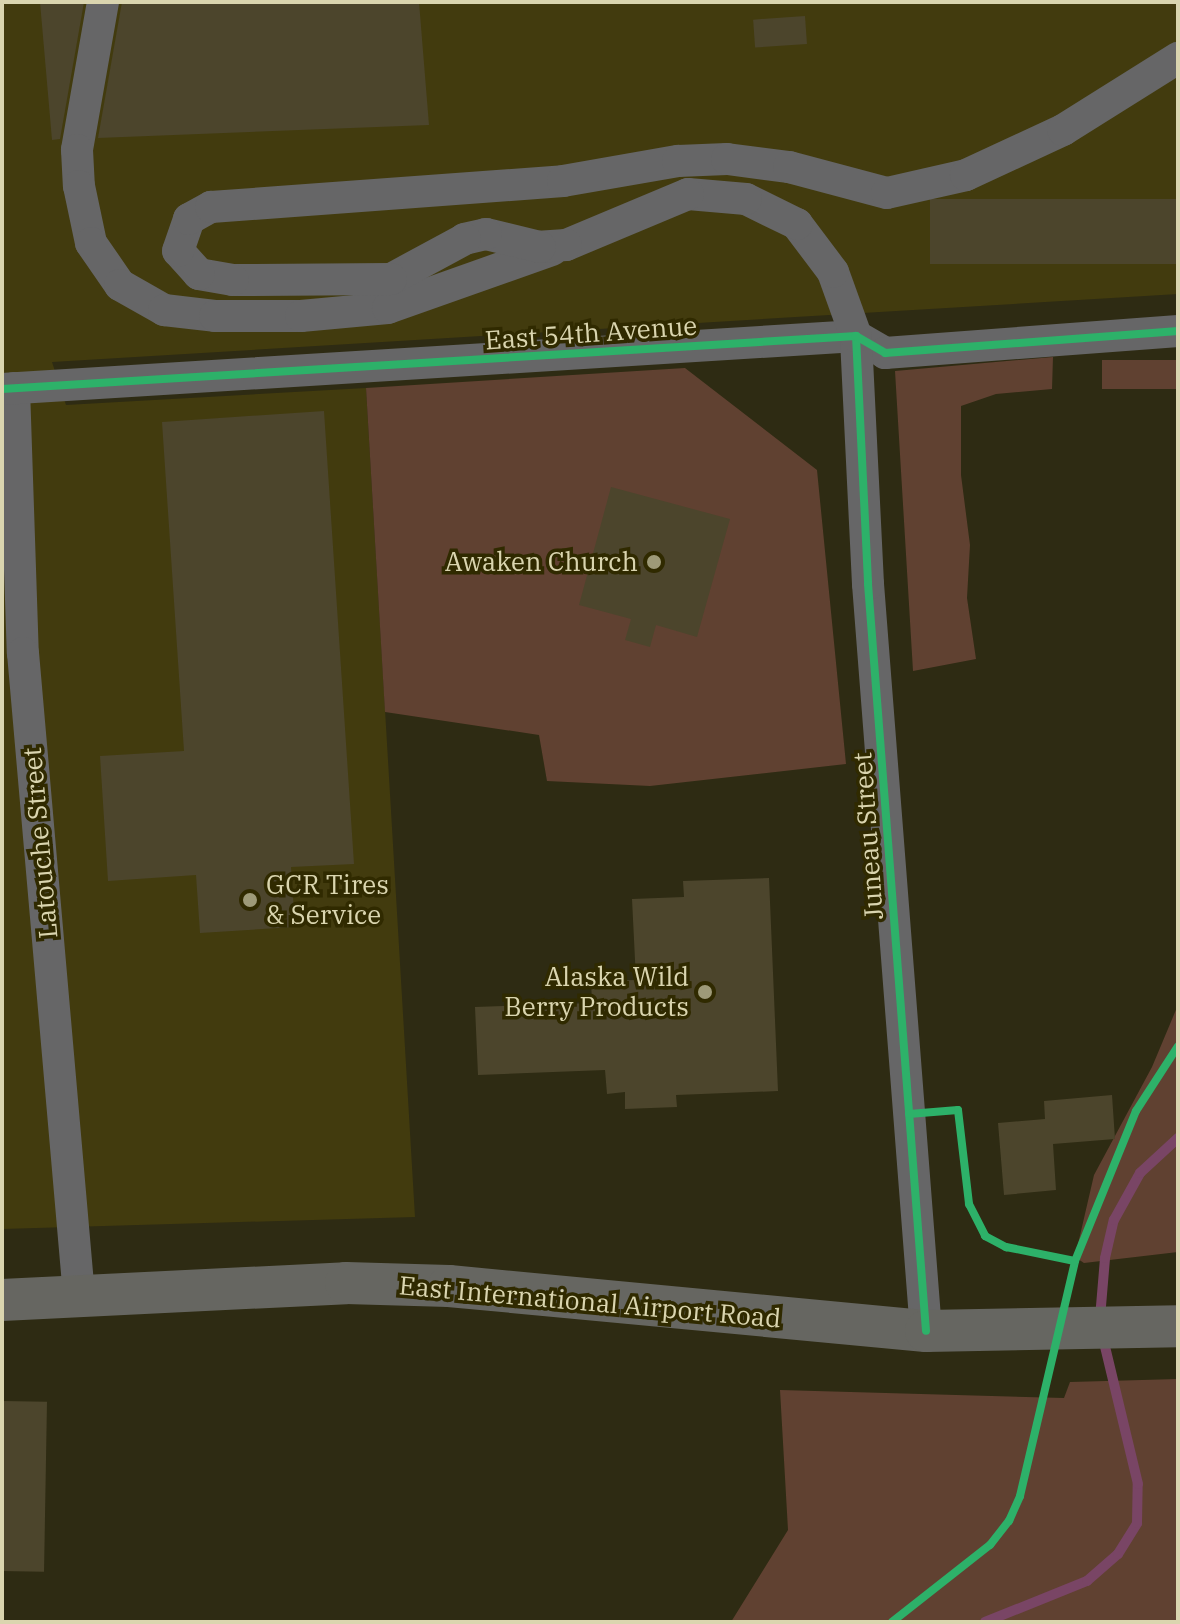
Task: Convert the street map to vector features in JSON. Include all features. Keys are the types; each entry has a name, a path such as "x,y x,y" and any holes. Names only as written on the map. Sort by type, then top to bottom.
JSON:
{"main road":[{"name":"East International Airport Road","path":"2,1300 220,1286 449,1286 926,1331 997,1332 1178,1326"}],"street":[{"name":"Juneau Street","path":"103,2 77,150 79,186 91,243 120,285 164,310 301,316 388,308 566,245 688,194 746,199 797,224 833,272 856,336 868,584 926,1331"},
{"path":"566,245 540,247 486,234 445,245 391,279 288,281 199,274 178,251 189,219 211,207 563,181 678,161 727,159 789,167 887,193 966,175 1049,137 1178,58"},
{"name":"East 54th Avenue","path":"8,389 856,336 885,353 1178,331"},
{"name":"Latouche Street","path":"8,389 23,653 79,1296"}],"shaded area":[{"path":"2,2 1178,2 1178,294 52,362 66,405 366,388 415,1217 2,1229"},
{"path":"1053,357 1052,389 996,394 961,406 961,475 970,545 967,598 976,659 913,671 895,371"},
{"path":"1102,360 1178,360 1178,389 1102,389"},
{"path":"685,368 817,470 846,764 650,786 547,781 539,735 385,712 366,388"},
{"path":"1178,1005 1178,1252 1084,1263 1075,1257 1094,1175 1152,1067"},
{"path":"1178,1379 1178,1622 731,1622 788,1530 780,1390 1064,1398 1070,1382"}],"building":[{"path":"40,2 84,2 60,139 52,140"},
{"path":"122,2 419,2 429,125 98,138"},
{"path":"805,16 807,44 755,48 753,20"},
{"path":"930,199 1178,199 1178,264 930,264"},
{"path":"324,411 354,864 291,867 295,927 200,933 196,875 108,881 100,756 184,751 162,422"},
{"name":"Awaken Church","path":"611,487 730,519 697,637 656,625 650,647 625,640 631,619 579,605"},
{"name":"Alaska Wild Berry Products","path":"769,878 778,1091 676,1095 677,1107 625,1109 625,1092 607,1094 605,1070 478,1075 475,1007 592,1003 591,981 636,980 632,899 684,897 683,881"},
{"path":"1112,1095 1115,1139 1053,1144 1056,1190 1004,1195 998,1123 1045,1119 1044,1101"},
{"path":"2,1401 47,1402 44,1572 2,1571"}],"waterway":[{"path":"1100,1318 1105,1258 1114,1220 1140,1173 1178,1138"},
{"path":"985,1622 1087,1581 1118,1554 1137,1523 1138,1484 1103,1338"}],"cycle path":[{"path":"2,389 856,336 885,353 1178,331"},
{"path":"856,336 868,584 926,1331"},
{"path":"892,1622 990,1545 1009,1521 1020,1496 1075,1261 1136,1111 1178,1046"},
{"path":"909,1114 958,1110 969,1204 985,1236 1006,1247 1075,1261"}],"place":[{"name":"Awaken Church","path":"654,562"},
{"name":"GCR Tires & Service","path":"250,900"},
{"name":"Alaska Wild Berry Products","path":"705,992"}]}
